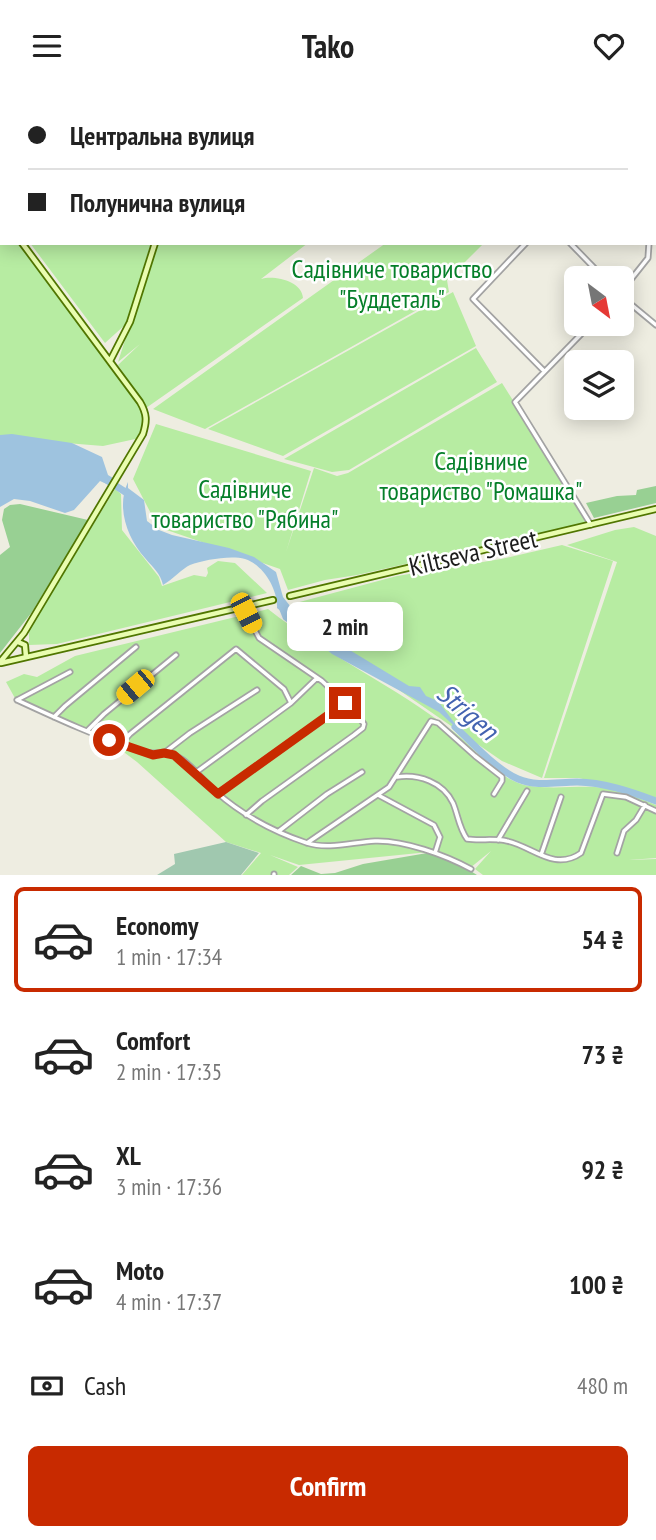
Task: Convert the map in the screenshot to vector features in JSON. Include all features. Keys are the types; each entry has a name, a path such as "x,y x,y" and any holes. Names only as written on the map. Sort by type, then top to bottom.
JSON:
{"street":[{"path":"0,663 24,633 143,434 146,423 144,409 23,245"},
{"path":"110,361 130,322 154,245"},
{"path":"524,245 473,299 544,371"},
{"path":"572,245 592,266"},
{"path":"634,277 648,258 649,245"},
{"path":"634,306 656,325"},
{"path":"579,336 515,402 591,525"},
{"name":"Kiltseva Street","path":"290,596 656,509"},
{"path":"0,663 273,600"},
{"path":"246,613 259,638 317,678 354,711 364,724 354,735 246,815"},
{"path":"24,633 26,657"},
{"path":"17,642 25,645"},
{"path":"54,717 136,647"},
{"path":"121,744 138,726 236,649 284,689 291,703"},
{"path":"87,731 176,655"},
{"path":"70,672 17,700 87,731 153,755 164,753 257,690"},
{"path":"195,773 291,703 317,678"},
{"path":"218,794 345,703"},
{"path":"307,843 389,787 430,721 434,721 502,777 494,794"},
{"path":"164,753 180,758 218,794 246,815 307,843 327,846 354,842 397,842 435,853 471,869"},
{"path":"279,831 327,794 362,772"},
{"path":"397,777 407,776 431,781 449,796 467,839 498,840 515,844 555,860 565,860 580,853 603,794 626,797 656,811"},
{"path":"498,840 527,791"},
{"path":"378,795 434,825 440,837 435,853"},
{"path":"541,855 561,797"},
{"path":"617,853 624,831 636,820 645,804"}],"green space":[{"path":"0,245 23,245 140,402 146,416 140,438 103,446 17,439 0,442"},
{"path":"32,245 150,245 126,324 105,343"},
{"path":"155,245 305,245 261,279 273,278 293,283 303,298 146,408 118,365 140,344 118,362"},
{"name":"Садівниче товариство \"Буддеталь\"","path":"383,245 482,245 447,280 449,292 205,429 153,409"},
{"path":"453,292 476,346 283,456 208,429"},
{"path":"476,348 497,382 349,470 332,472 284,459"},
{"name":"Садівниче товариство \"Ромашка\"","path":"502,383 590,522 288,590 280,569 158,527 133,479 156,424 311,471 286,552 314,468 337,476 348,473"},
{"path":"656,486 656,503 594,518 586,503 636,495 637,490"},
{"path":"115,489 121,494 122,530 159,577 162,586 194,575 206,577 207,568 218,561 235,563 267,593 57,644 29,645 29,630"},
{"path":"20,504 88,520 32,612 0,653 0,555 10,547 2,520 4,509"},
{"path":"634,527 656,536 656,798 579,778 544,778 617,562 567,545"},
{"path":"562,545 613,561 542,778 502,761 322,637 302,620 292,604 397,576 501,559"},
{"path":"268,609 313,641 431,715 511,780 537,787 603,788 626,793 656,805 656,858 629,860 656,859 656,875 483,875 475,869 491,851 470,868 439,851 299,865 270,855 298,867 289,875 242,875 261,853 226,842 137,762 109,741 65,724 16,700 6,682 24,674 37,677 75,656"},
{"path":"226,842 259,853 241,875 157,875 175,864 174,854"},
{"path":"439,851 477,875 291,875 301,866 321,874 335,873 363,864"}],"water":[{"path":"12,434 72,443 102,457 108,475 113,478 109,485 100,481 74,510 65,513 30,501 14,499 0,507 0,435"},
{"path":"128,482 128,488 144,500 147,521 172,535 229,548 254,557 276,572 283,597 302,621 322,637 343,646 409,686 420,687 426,696 438,701 462,733 439,712 332,654 277,608 272,586 264,572 252,562 232,558 202,561 190,565 163,585 158,573 133,541 125,522 123,502"}],"waterway":[{"name":"Strigen","path":"102,477 130,495"},
{"name":"Strigen","path":"282,607 286,617 308,632"},
{"name":"Strigen","path":"455,727 493,762 518,779 540,783 597,784 656,801"}],"route":[{"path":"109,740 153,755 174,755 218,794 345,703"}],"park label":[{"name":"Садівниче товариство \"Рябина\"","path":"245,502"}]}
